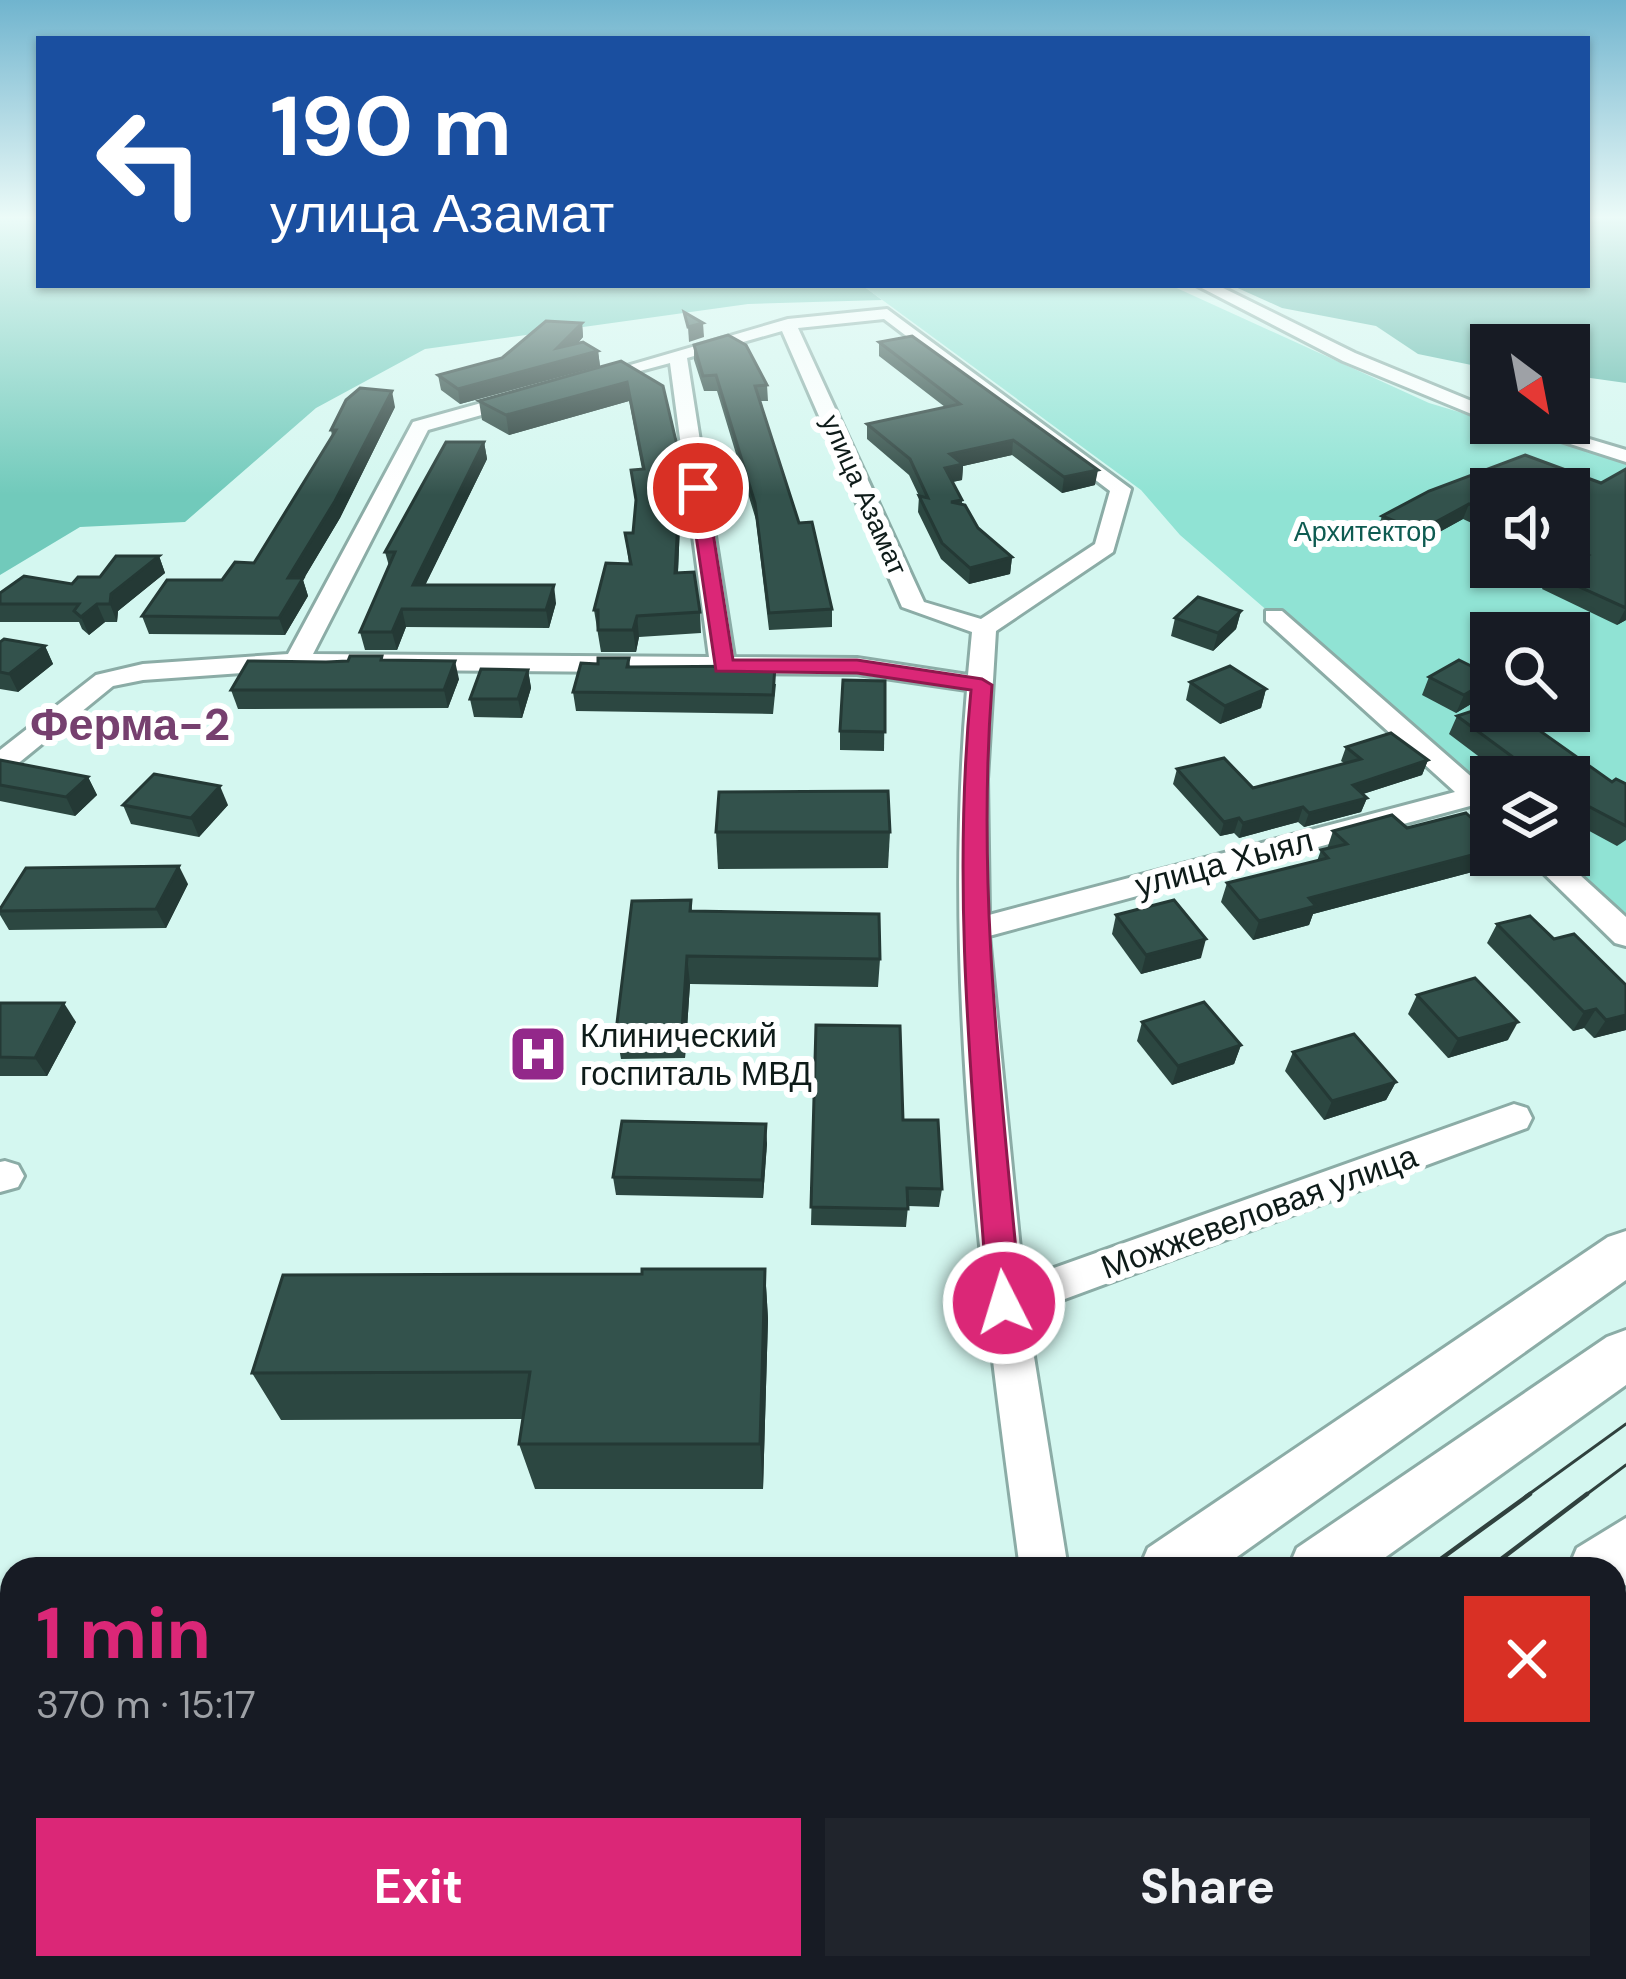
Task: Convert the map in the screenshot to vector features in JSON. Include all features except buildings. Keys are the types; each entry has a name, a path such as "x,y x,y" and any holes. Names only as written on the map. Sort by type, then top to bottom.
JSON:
{"main road":[{"path":"1186,1557 1626,1252"},
{"path":"1335,1557 1626,1354"}],"street":[{"path":"1255,310 1349,357 1470,407"},
{"path":"570,384 788,324 887,314 1121,489 1105,547 984,628 974,779 973,930 1004,1303 1046,1557"},
{"name":"улица Азамат","path":"788,324 914,607 984,628"},
{"path":"678,355 723,667"},
{"path":"297,661 420,426 549,390"},
{"path":"1586,444 1626,456"},
{"name":"улица Хыял","path":"1274,616 1470,790"},
{"path":"0,764 105,680 143,672 297,661 857,666 982,685"},
{"name":"улица Хыял","path":"973,930 1470,805"},
{"path":"1563,876 1626,935"},
{"name":"Можжевеловая улица","path":"1004,1303 1514,1118"}],"green space":[{"name":"Архитектор","path":"897,310 1226,310 1429,403 1470,415 1470,444 1566,444 1626,462 1626,923 1572,876 1590,876 1590,756 1470,756 1470,787 1180,535 1141,490"}],"shaded area":[{"path":"0,310 702,310 425,349 316,408 185,522 80,527 0,575"},
{"path":"1294,310 1626,310 1626,383 1590,378 1590,324 1470,324 1470,365 1418,354 1376,326"}],"tram line":[{"path":"1525,1497 1626,1424"},
{"path":"1585,1495 1626,1465"},
{"path":"1443,1557 1530,1494"},
{"path":"1504,1557 1585,1495"}],"place":[{"name":"Клинический госпиталь МВД","path":"538,1054"}],"district":[{"name":"Ферма-2","path":"130,724"}],"route":[{"path":"698,488 723,667 857,666 982,685 974,779 973,930 1004,1303"}]}
